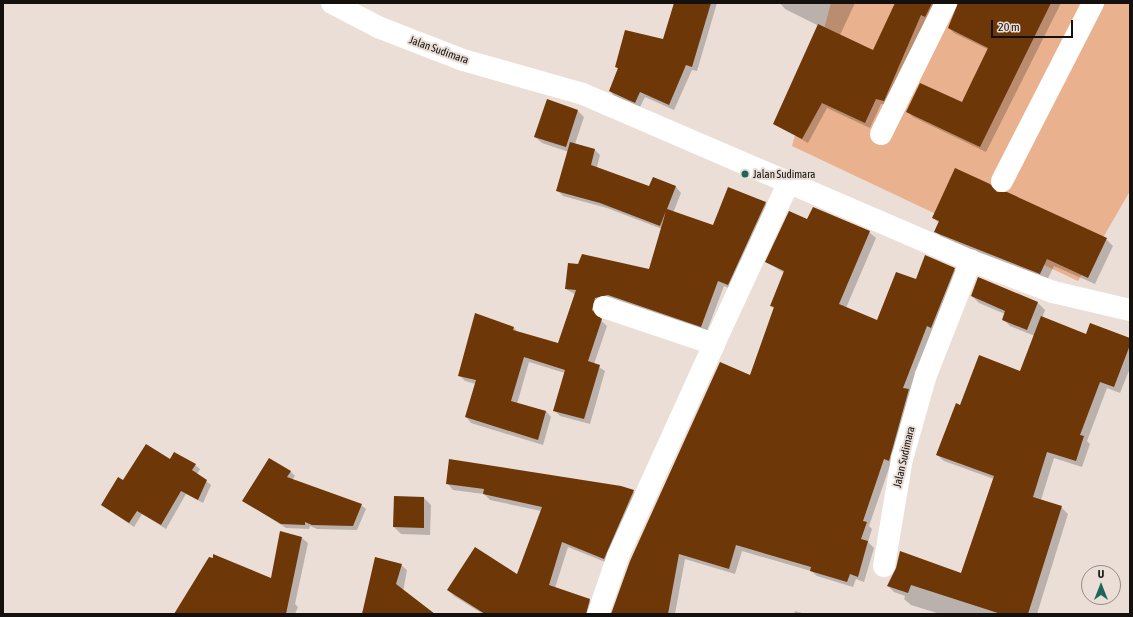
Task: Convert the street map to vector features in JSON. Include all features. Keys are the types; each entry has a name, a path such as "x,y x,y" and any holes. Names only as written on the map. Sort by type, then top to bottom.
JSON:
{"street":[{"name":"Jalan Sudimara","path":"332,3 378,27 463,60 583,94 788,184 971,261 1053,292 1130,310"},
{"path":"882,134 946,3"},
{"path":"1002,181 1094,3"},
{"path":"598,614 618,556 788,184"},
{"name":"Jalan Sudimara","path":"884,566 902,459 919,398 971,261"},
{"path":"604,307 714,344"}],"shaded area":[{"path":"831,3 1130,3 1130,191 1078,281 792,146"}],"building":[{"path":"674,3 711,3 692,67 686,65 669,105 640,92 635,103 609,91 618,68 615,67 625,30 663,39"},
{"path":"895,3 932,3 925,17 921,15 884,101 876,99 865,123 822,103 802,139 773,124 818,24 873,50"},
{"path":"958,3 1051,3 980,147 906,112 920,83 962,102 988,48 948,28"},
{"path":"547,99 578,110 566,147 534,137"},
{"path":"570,142 595,149 591,165 649,186 653,177 676,186 667,209 713,225 728,187 766,202 728,285 718,281 701,327 608,295 595,298 592,310 602,319 588,361 600,365 584,419 553,411 565,370 524,357 511,401 546,411 538,440 465,417 476,380 458,376 475,313 514,327 513,330 558,343 576,290 565,289 568,263 578,264 582,254 649,269 666,211 660,226 600,203 556,191"},
{"path":"955,168 990,184 997,192 1007,192 1107,238 1088,278 1047,259 1040,274 934,232 939,221 932,218"},
{"path":"813,207 870,231 839,304 877,320 896,272 916,279 925,255 955,268 931,328 927,326 903,388 909,389 889,461 884,459 863,521 867,522 861,539 868,541 858,577 850,574 847,582 810,571 811,567 736,545 729,569 679,554 668,614 611,614 630,561 720,362 750,375 774,307 770,306 784,271 765,262 789,211 807,219"},
{"path":"978,277 1038,302 1027,330 1002,320 1005,311 971,296"},
{"path":"1041,316 1086,334 1090,323 1130,338 1130,345 1114,387 1100,382 1080,435 1084,436 1076,461 1047,452 1033,497 1062,506 1028,614 1001,614 911,585 908,593 887,586 896,568 900,551 961,573 994,476 936,455 956,403 960,405 979,355 1020,371"},
{"path":"146,444 170,459 174,452 196,464 192,470 207,480 198,500 181,491 161,525 137,511 129,523 101,505 118,477 123,480"},
{"path":"269,458 291,471 287,477 362,504 353,526 312,525 305,522 305,525 281,524 242,501"},
{"path":"449,459 621,486 634,490 604,559 562,542 549,585 590,599 586,614 485,614 447,590 475,547 517,574 542,507 483,494 484,489 446,484"},
{"path":"394,496 424,497 424,528 393,527"},
{"path":"280,531 302,537 286,614 174,614 209,557 213,558 213,554 271,578"},
{"path":"375,557 402,564 396,584 435,614 362,614"}],"place":[{"name":"Jalan Sudimara","path":"745,174"}]}
